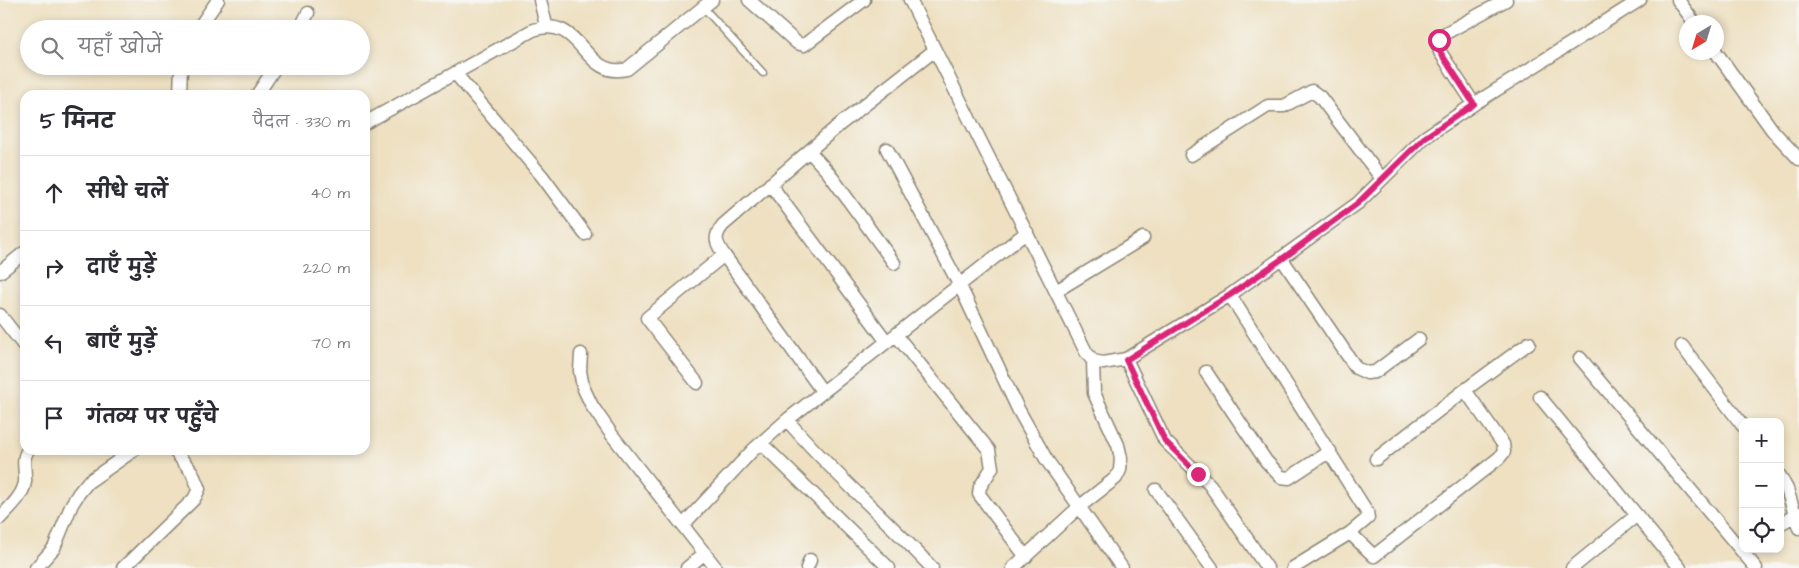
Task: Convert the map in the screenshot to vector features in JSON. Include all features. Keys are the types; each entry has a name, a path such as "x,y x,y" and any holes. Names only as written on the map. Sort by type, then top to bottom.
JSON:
{"street":[{"path":"204,20 218,0"},
{"path":"540,0 546,25"},
{"path":"749,0 797,43 804,45 864,0"},
{"path":"910,0 1086,352 1093,361 1103,364 1126,360 1230,295 1358,203 1424,138 1474,104 1640,0"},
{"path":"1474,104 1437,45 1444,34 1506,0"},
{"path":"1678,0 1689,15"},
{"path":"370,120 533,30 546,25 559,27 593,59 614,72 627,69 707,4"},
{"path":"304,20 308,13"},
{"path":"822,391 724,255 716,243 716,234 722,225 809,151 935,50"},
{"path":"1722,60 1773,131 1799,159"},
{"path":"455,73 542,176 585,234"},
{"path":"180,90 181,75"},
{"path":"260,90 270,75"},
{"path":"1191,155 1268,106 1284,106 1312,91 1320,96 1382,179"},
{"path":"887,149 960,286 1018,409 1046,459 1122,568"},
{"path":"809,151 828,172 894,263"},
{"path":"770,184 891,338 988,450 992,459 992,468 980,487 979,494 1026,556"},
{"path":"683,525 762,443 787,420 1027,232"},
{"path":"1056,291 1143,238"},
{"path":"697,383 646,318 724,255"},
{"path":"0,272 20,256"},
{"path":"1282,259 1356,368 1362,371 1375,372 1419,339"},
{"path":"1230,295 1367,512 1368,518 1350,533 1293,568"},
{"path":"0,315 20,341"},
{"path":"1376,459 1529,343"},
{"path":"1682,346 1739,421"},
{"path":"581,354 581,379 592,406 612,435 716,568"},
{"path":"1580,358 1739,544"},
{"path":"1126,360 1165,441 1210,485 1267,568"},
{"path":"1013,568 1079,507 1116,478 1120,470 1121,458 1118,445 1094,392 1093,361"},
{"path":"1206,372 1266,462 1281,477 1289,478 1330,451"},
{"path":"1350,533 1374,556 1499,458 1504,452 1503,444 1465,390"},
{"path":"1540,397 1680,568"},
{"path":"787,420 829,468 898,532 932,568"},
{"path":"762,443 889,568"},
{"path":"0,518 23,489 25,481 23,466 25,455"},
{"path":"36,568 54,548 72,504 79,493 88,482 127,455"},
{"path":"123,568 194,499 199,489 192,472 178,455"},
{"path":"1784,483 1797,514 1799,528"},
{"path":"1156,490 1212,568"},
{"path":"1784,522 1797,514"},
{"path":"1572,568 1637,515"},
{"path":"687,568 705,553"},
{"path":"1746,553 1756,568"}],"lane":[{"path":"707,4 763,73"}],"route":[{"path":"1198,474 1165,441 1126,360 1230,295 1282,259 1358,203 1424,138 1474,104 1440,52 1437,45 1439,40"}]}
